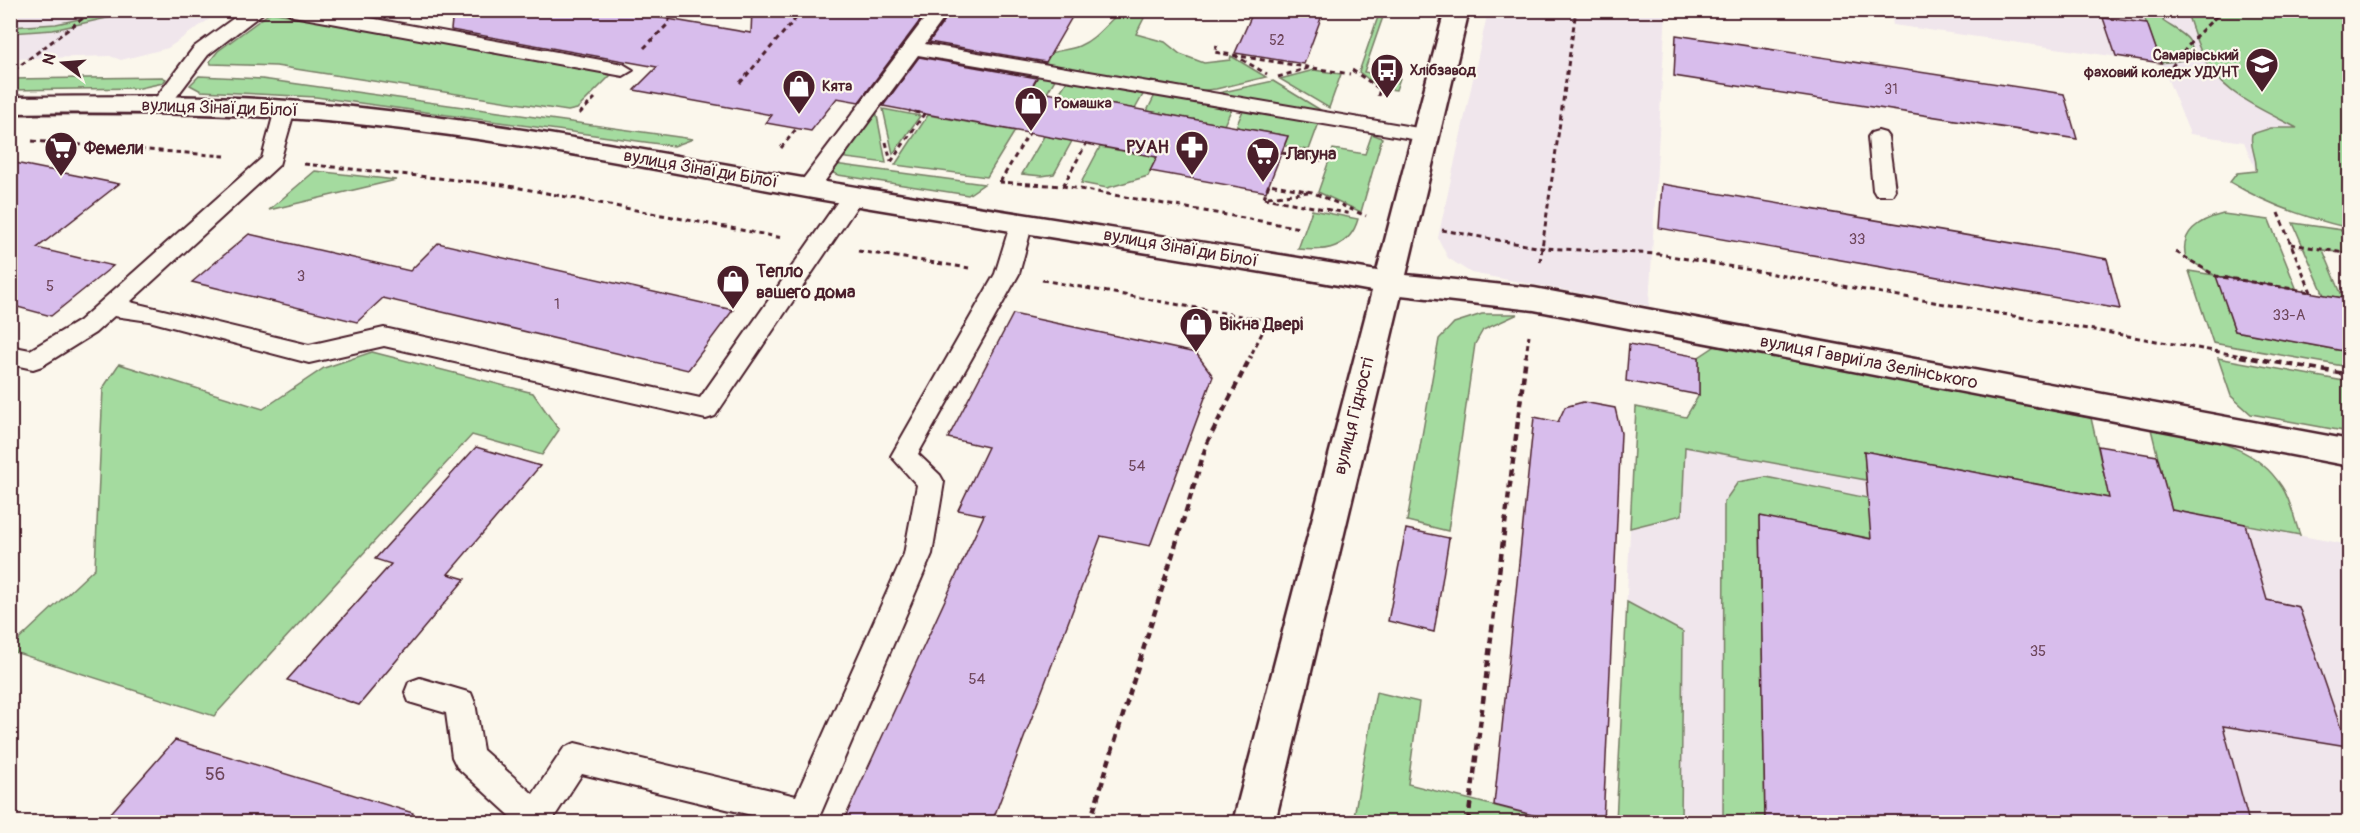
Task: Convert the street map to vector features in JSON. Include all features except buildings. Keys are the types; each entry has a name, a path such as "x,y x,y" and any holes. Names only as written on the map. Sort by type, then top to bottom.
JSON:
{"street":[{"name":"вулиця Гідності","path":"1254,822 1456,10"},
{"name":"вулиця Зінаїди Білої","path":"10,105 161,104 285,110 380,118 577,147 853,196 1187,248 1387,283"},
{"name":"вулиця Гавриїла Зелінського","path":"1387,283 1534,299 2349,453"}],"lane":[{"path":"161,104 201,51 258,10"},
{"path":"293,10 622,70"},
{"path":"808,188 941,10"},
{"path":"913,48 1424,135"},
{"path":"10,355 33,360 87,327 110,307 272,160 285,110"},
{"path":"1878,137 1884,190"},
{"path":"110,307 149,314 309,354 384,337 706,410 853,196"},
{"path":"420,692 460,704 468,757 535,820 575,758 805,813 918,554 931,482 904,456 1007,274 1022,222"}],"path":[{"path":"13,70 94,10"},
{"path":"740,83 803,10"},
{"path":"863,10 906,18"},
{"path":"1468,822 1534,299 1576,10"},
{"path":"2166,75 2196,36 2223,10"},
{"path":"1217,45 1214,52 1351,72 1380,89"},
{"path":"829,159 887,167 924,114"},
{"path":"779,151 797,128"},
{"path":"1000,182 1029,133"},
{"path":"25,141 272,160 504,185 819,245 1007,274 1268,321 1207,443 1090,822"},
{"path":"1063,186 1086,144"},
{"path":"1282,153 1322,160"},
{"path":"989,180 1063,186 1300,228"},
{"path":"1264,198 1269,184 1312,192 1358,215"},
{"path":"1264,198 1312,192"},
{"path":"1264,198 1369,217"},
{"path":"2176,252 2216,276 2311,292 2278,213"},
{"path":"1439,229 1542,248 1659,254 2349,375"},
{"path":"2291,244 2349,254"}],"shaded area":[{"path":"10,11 221,11 168,48 121,60 110,56 11,59"},
{"path":"1488,11 1666,11 1649,306 1471,273 1448,258 1438,238"},
{"name":"Самарівський фаховий коледж УДУНТ","path":"1891,11 2349,11 2349,186 2256,171 2244,142 2190,134 2161,63 1893,25"},
{"path":"1636,407 2349,545 2349,822 1616,822"}],"green space":[{"path":"118,11 138,11 53,30 11,33 11,27 56,24"},
{"path":"1380,11 1385,11 1364,72 1400,78 1396,90 1380,88 1359,72"},
{"path":"2142,11 2168,11 2163,21 2189,41 2192,46 2191,59 2161,63"},
{"name":"Самарівський фаховий коледж УДУНТ","path":"2186,11 2349,11 2349,228 2288,210 2230,182 2237,173 2256,171 2252,134 2271,128 2297,128 2249,103 2217,78 2202,54"},
{"path":"271,12 612,74 577,109 568,111 276,66 211,64 210,61 218,51"},
{"path":"1130,12 1142,15 1144,18 1136,34 1165,42 1180,54 1204,63 1230,60 1231,56 1266,77 1216,89 1196,91 1169,84 1050,66 1042,62 1042,56 1085,43 1119,13"},
{"path":"988,64 1057,76 1047,93 977,81"},
{"path":"1314,70 1341,74 1329,108 1280,79"},
{"path":"199,76 262,79 693,139 674,146 316,97 201,91 190,85"},
{"path":"162,77 166,79 163,83 140,88 11,90 11,79"},
{"path":"1069,78 1145,91 1135,109 1058,95"},
{"path":"1273,81 1327,114 1214,94"},
{"path":"1156,93 1233,106 1224,125 1147,111"},
{"path":"1244,108 1320,120 1309,150 1284,146 1288,136 1236,127"},
{"path":"883,109 920,116 893,154"},
{"path":"876,110 886,163 838,157"},
{"path":"928,115 1015,131 987,177 895,165"},
{"path":"1372,134 1382,138 1361,212 1318,192 1333,149 1365,154"},
{"path":"1044,136 1072,141 1054,174 1042,176 1022,174"},
{"path":"1100,147 1157,157 1148,176 1107,188 1081,183"},
{"path":"834,164 984,184 968,195 838,175 831,172"},
{"path":"315,171 396,180 269,210"},
{"path":"1312,210 1358,219 1349,236 1336,246 1318,250 1298,249"},
{"path":"2223,214 2269,220 2297,290 2217,276 2235,331 2349,352 2349,367 2213,343 2189,271 2214,275 2186,258 2185,241 2193,228"},
{"path":"2293,223 2349,231 2349,254 2323,250 2343,298 2324,295"},
{"path":"1482,314 1518,314 1483,330 1475,344 1448,531 1407,521 1439,339 1454,323"},
{"path":"1717,345 2091,418 2104,475 2165,486 2151,429 2224,444 2241,451 2270,471 2285,492 2300,535 1864,451 1866,480 1685,447 1682,515 1630,528 1636,407 1686,417 1699,395 1699,357"},
{"path":"372,352 533,393 559,430 542,455 472,435 214,716 11,651 11,647 95,568 103,388 119,364 263,409 324,368"},
{"path":"2218,358 2349,382 2349,432 2251,414 2231,396"},
{"path":"1766,477 1877,500 1879,540 1760,517 1765,822 1723,822 1724,502 1738,482"},
{"path":"1627,602 1683,632 1681,822 1616,822"},
{"path":"1376,692 1419,702 1408,784 1559,822 1353,822"}],"place":[{"name":"Самарівський фаховий коледж УДУНТ","path":"2262,93"},
{"name":"Хлібзавод","path":"1387,99"},
{"name":"Кята","path":"799,115"},
{"name":"Ромашка","path":"1031,132"},
{"name":"РУАН","path":"1192,176"},
{"name":"Фемели","path":"61,177"},
{"name":"Лагуна","path":"1263,183"},
{"name":"Тепло вашего дома","path":"733,310"},
{"name":"Вікна Двері","path":"1196,353"}]}
